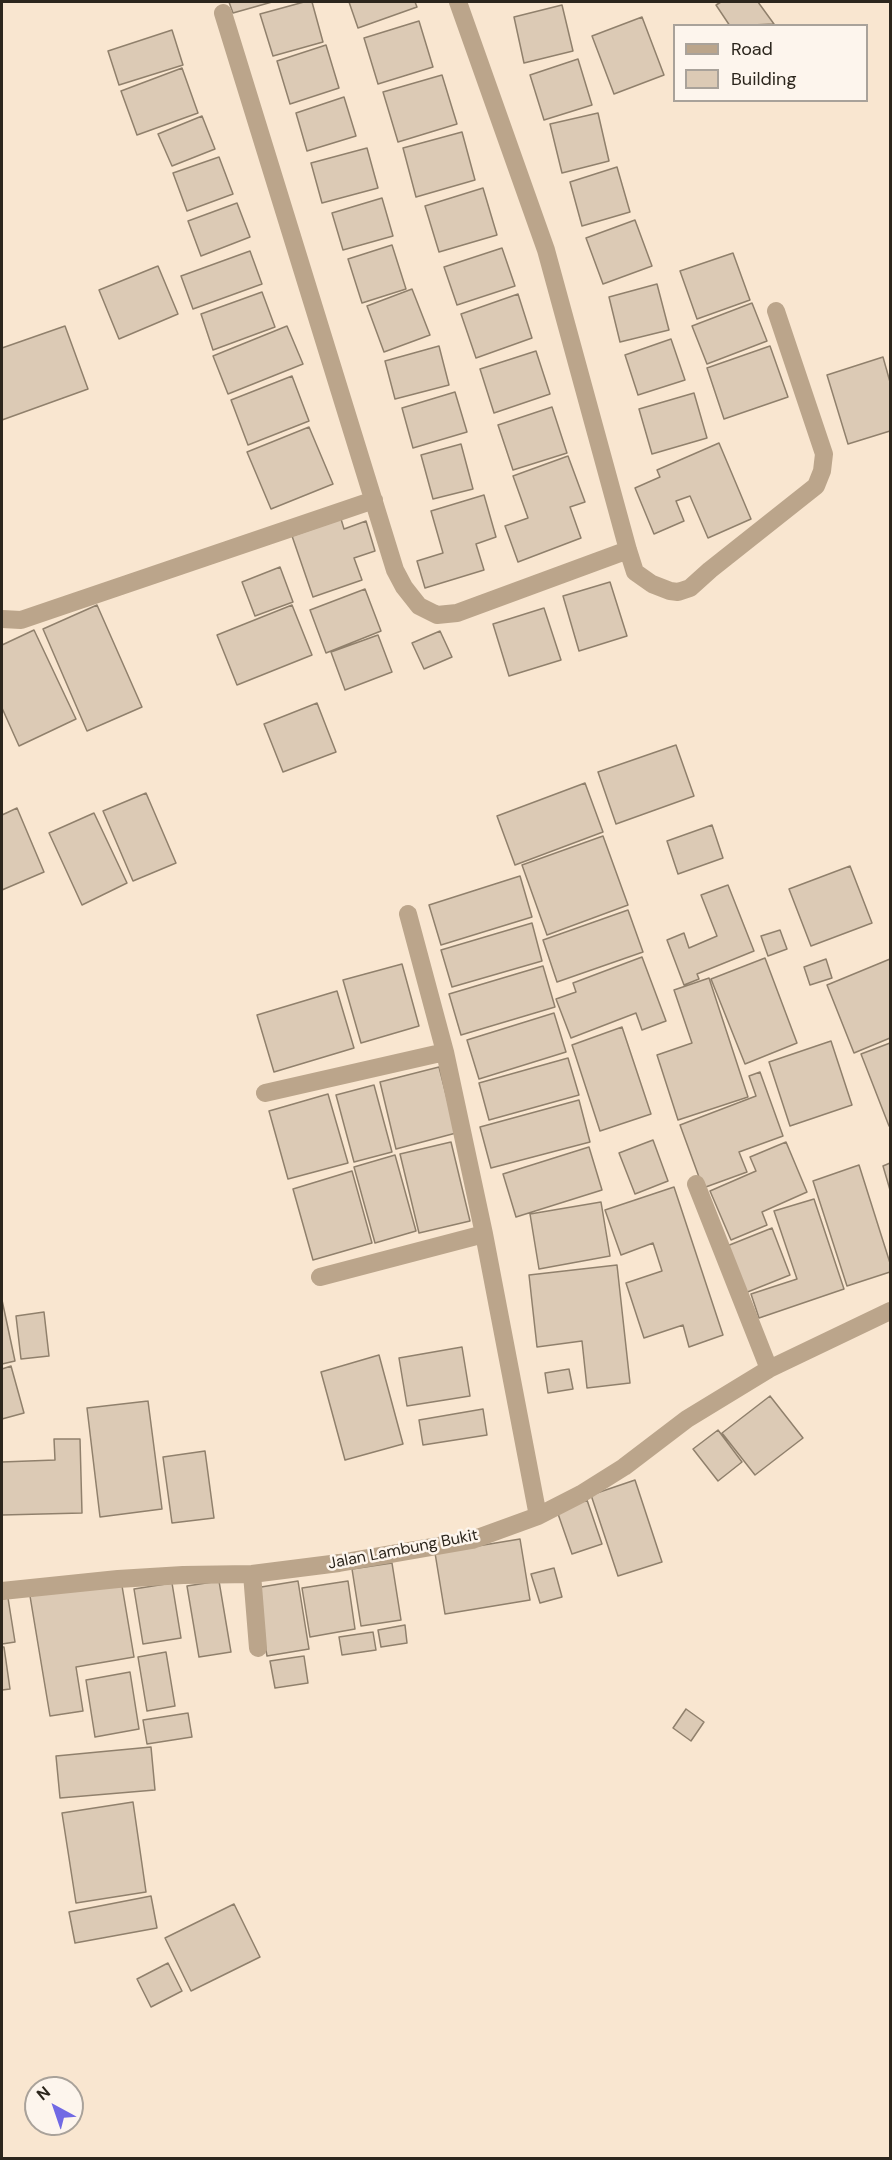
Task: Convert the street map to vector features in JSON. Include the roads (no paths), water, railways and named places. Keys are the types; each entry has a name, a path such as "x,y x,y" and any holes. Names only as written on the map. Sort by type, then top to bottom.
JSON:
{"street":[{"path":"458,2 546,250 635,572 652,584 678,592 690,588 816,486 822,471 824,454 776,311"},
{"path":"223,13 395,570 418,606 437,615 458,613 628,550"},
{"path":"2,619 21,620 374,500"},
{"path":"408,914 445,1052 484,1234 538,1516"},
{"path":"265,1093 445,1052"},
{"path":"696,1184 769,1369"},
{"path":"320,1277 484,1234"},
{"name":"Jalan Lambung Bukit","path":"2,1591 140,1577 252,1574 339,1563 472,1540 538,1516 581,1494 624,1467 687,1419 769,1369 891,1311"},
{"path":"252,1574 258,1648"}]}
